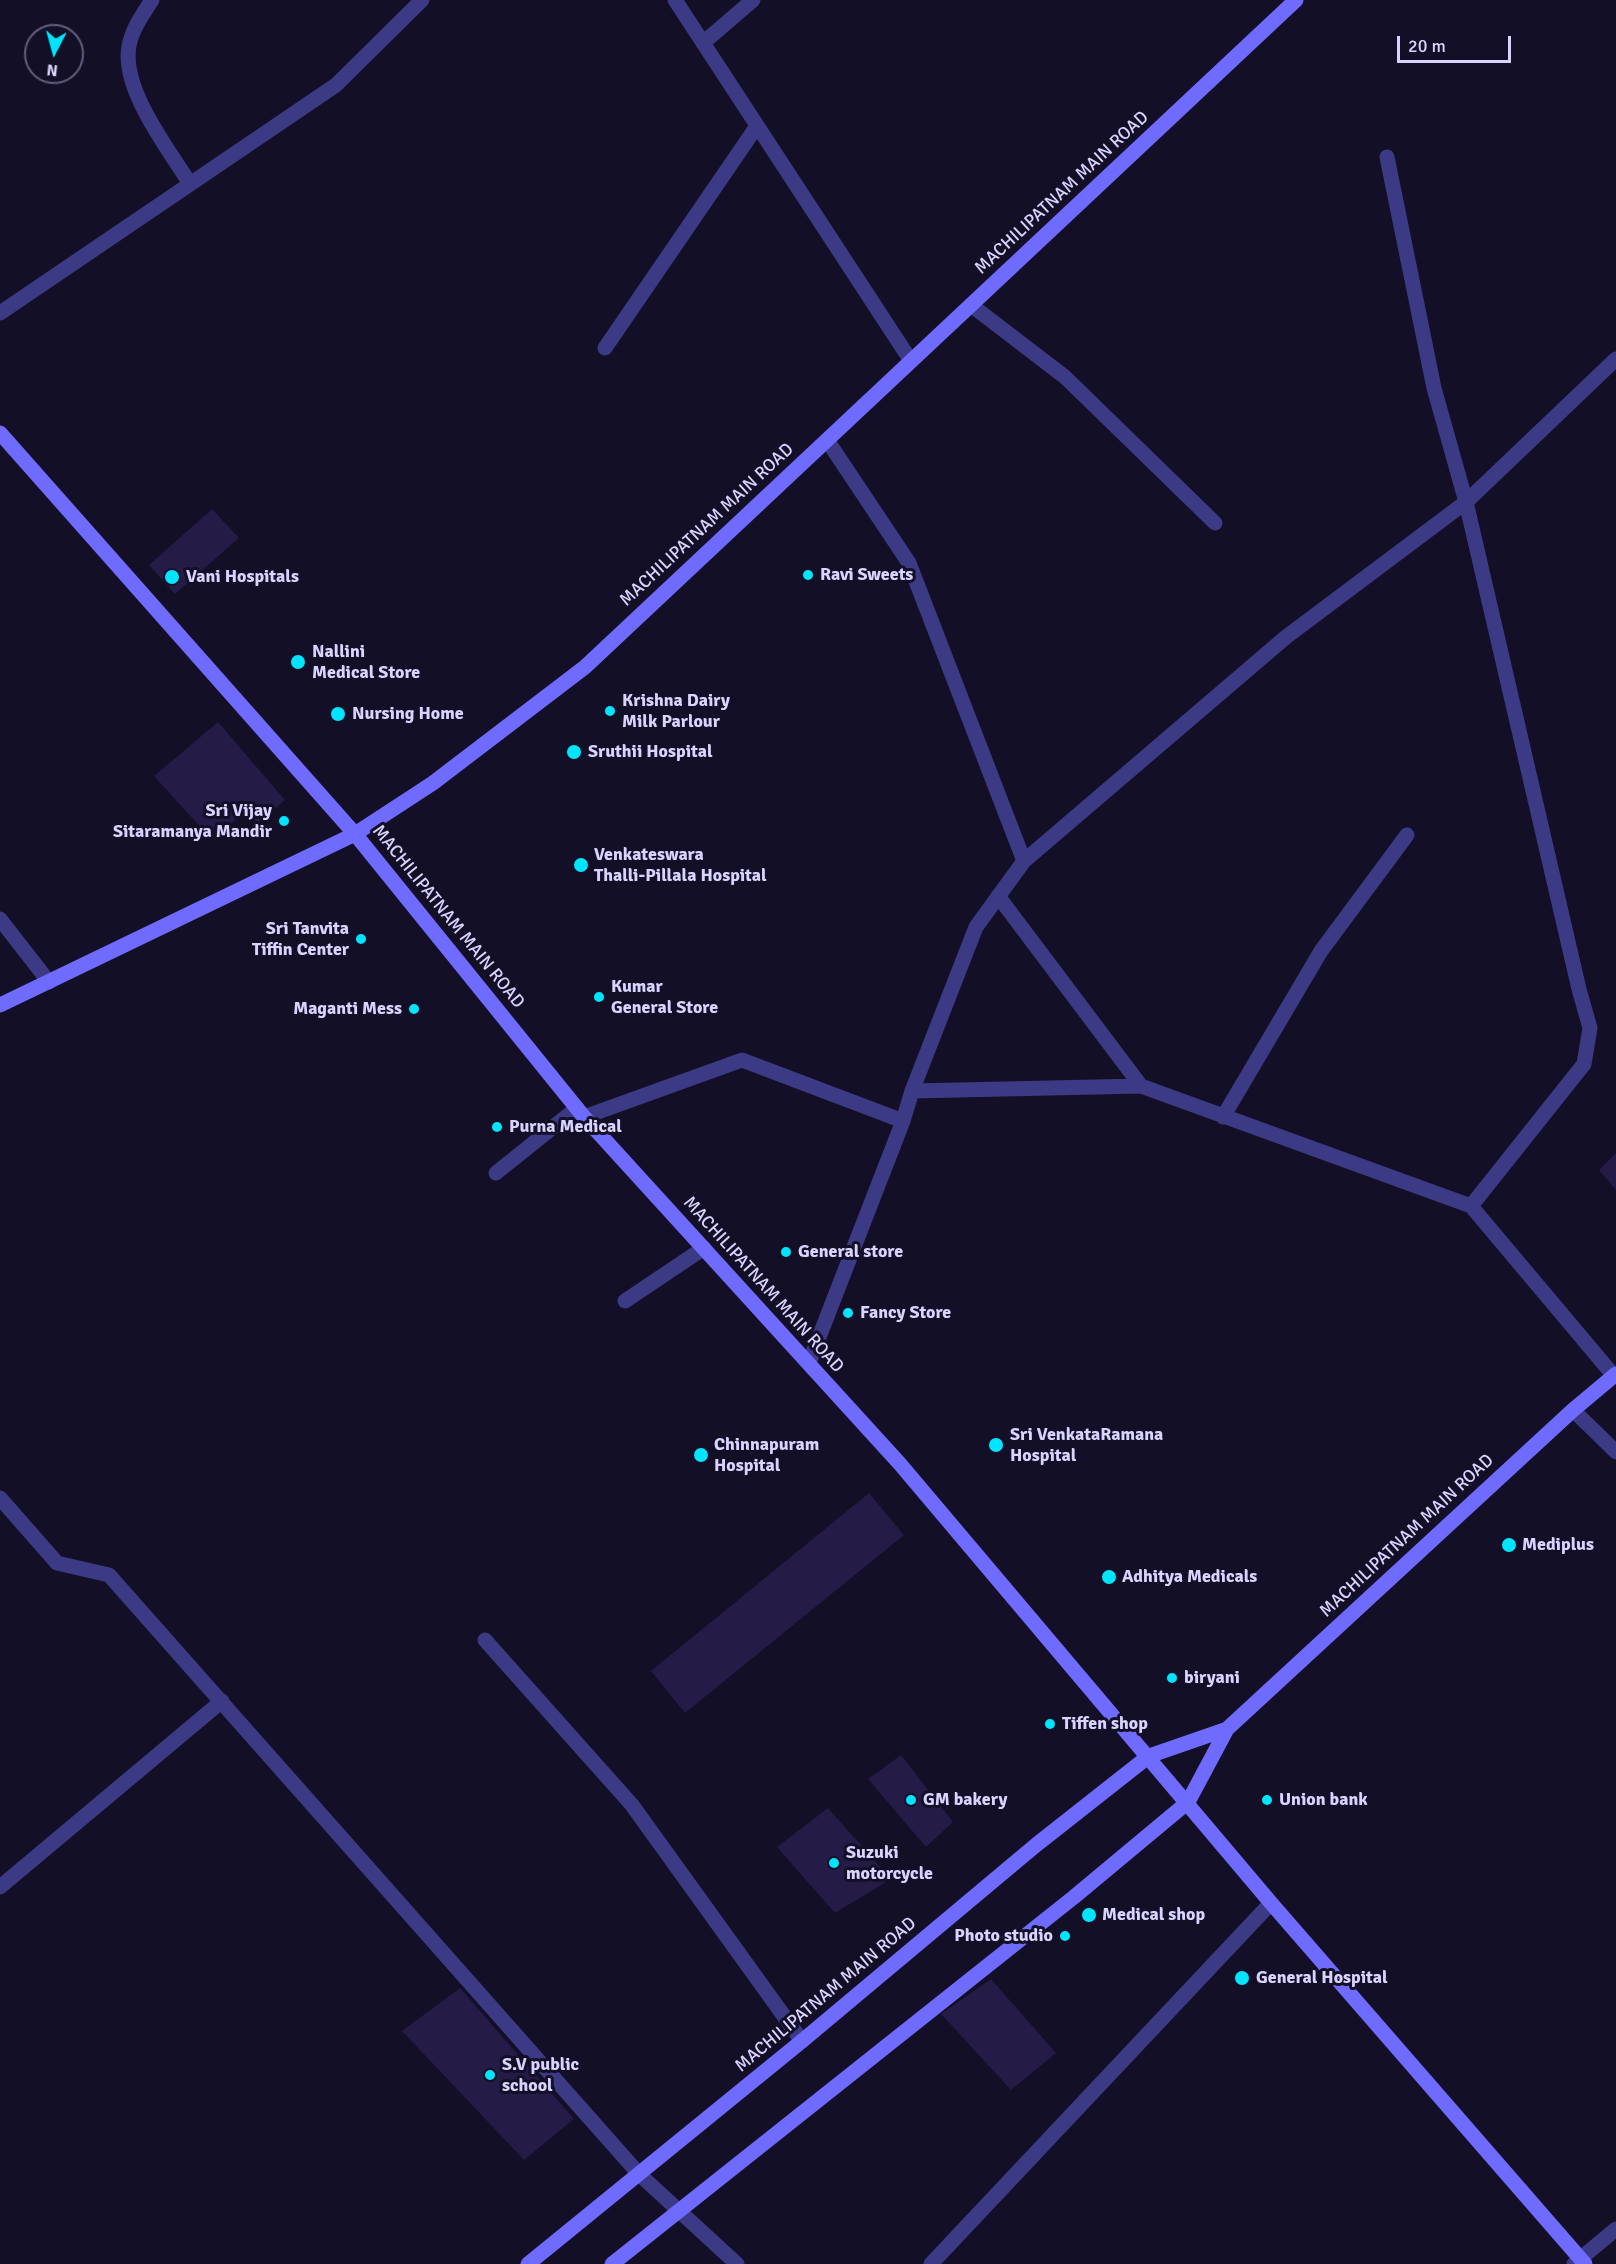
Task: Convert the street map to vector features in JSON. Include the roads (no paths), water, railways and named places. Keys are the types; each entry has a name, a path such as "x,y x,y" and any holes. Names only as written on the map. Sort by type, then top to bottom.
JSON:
{"street":[{"path":"152,0 138,21 129,46 129,72 142,106 190,184"},
{"path":"0,313 336,85 422,0"},
{"path":"675,0 911,361"},
{"path":"703,43 753,0"},
{"name":"MACHILIPATNAM MAIN ROAD","path":"1188,1802 900,1464 580,1112 355,834 433,783 585,667 1296,0"},
{"path":"605,348 757,126"},
{"path":"1386,157 1434,388 1466,502 1590,1028 1584,1064 1471,1206"},
{"path":"971,305 1065,377 1215,523"},
{"path":"809,1363 976,927 1024,861 1286,638 1466,502 1616,359"},
{"path":"0,433 355,834 0,1005"},
{"path":"827,440 909,563 1024,861"},
{"path":"1223,1117 1321,951 1407,835"},
{"path":"998,896 1141,1086"},
{"path":"0,919 49,982"},
{"path":"496,1173 580,1112 742,1060 903,1121"},
{"path":"912,1091 1141,1086 1471,1206 1615,1375"},
{"path":"625,1301 704,1248"},
{"name":"MACHILIPATNAM MAIN ROAD","path":"612,2264 1074,1898 1188,1802 1227,1729 1573,1410 1615,1375"},
{"path":"1573,1410 1616,1452"},
{"path":"0,1498 57,1563 110,1575 639,2174 737,2264"},
{"path":"485,1640 632,1805 802,2041"},
{"path":"0,1887 222,1701"},
{"name":"MACHILIPATNAM MAIN ROAD","path":"528,2264 802,2041 1036,1845 1149,1756 1227,1729"},
{"path":"1188,1802 1271,1903 1580,2262 1616,2229"},
{"path":"931,2264 1271,1903"}],"place":[{"name":"Ravi Sweets","path":"808,575"},
{"name":"Vani Hospitals","path":"172,577"},
{"name":"Nallini Medical Store","path":"298,662"},
{"name":"Krishna Dairy Milk Parlour","path":"610,711"},
{"name":"Nursing Home","path":"338,714"},
{"name":"Sruthii Hospital","path":"574,752"},
{"name":"Sri Vijay Sitaramanya Mandir","path":"284,821"},
{"name":"Venkateswara Thalli-Pillala Hospital","path":"581,865"},
{"name":"Sri Tanvita Tiffin Center","path":"361,939"},
{"name":"Kumar General Store","path":"599,997"},
{"name":"Maganti Mess","path":"414,1009"},
{"name":"Purna Medical","path":"497,1127"},
{"name":"General store","path":"786,1252"},
{"name":"Fancy Store","path":"848,1313"},
{"name":"Sri VenkataRamana Hospital","path":"996,1445"},
{"name":"Chinnapuram Hospital","path":"701,1455"},
{"name":"Mediplus","path":"1509,1545"},
{"name":"Adhitya Medicals","path":"1109,1577"},
{"name":"biryani","path":"1172,1678"},
{"name":"Tiffen shop","path":"1050,1724"},
{"name":"GM bakery","path":"911,1800"},
{"name":"Union bank","path":"1267,1800"},
{"name":"Suzuki motorcycle","path":"834,1863"},
{"name":"Medical shop","path":"1089,1915"},
{"name":"Photo studio","path":"1065,1936"},
{"name":"General Hospital","path":"1242,1978"},
{"name":"S.V public school","path":"490,2075"}]}
